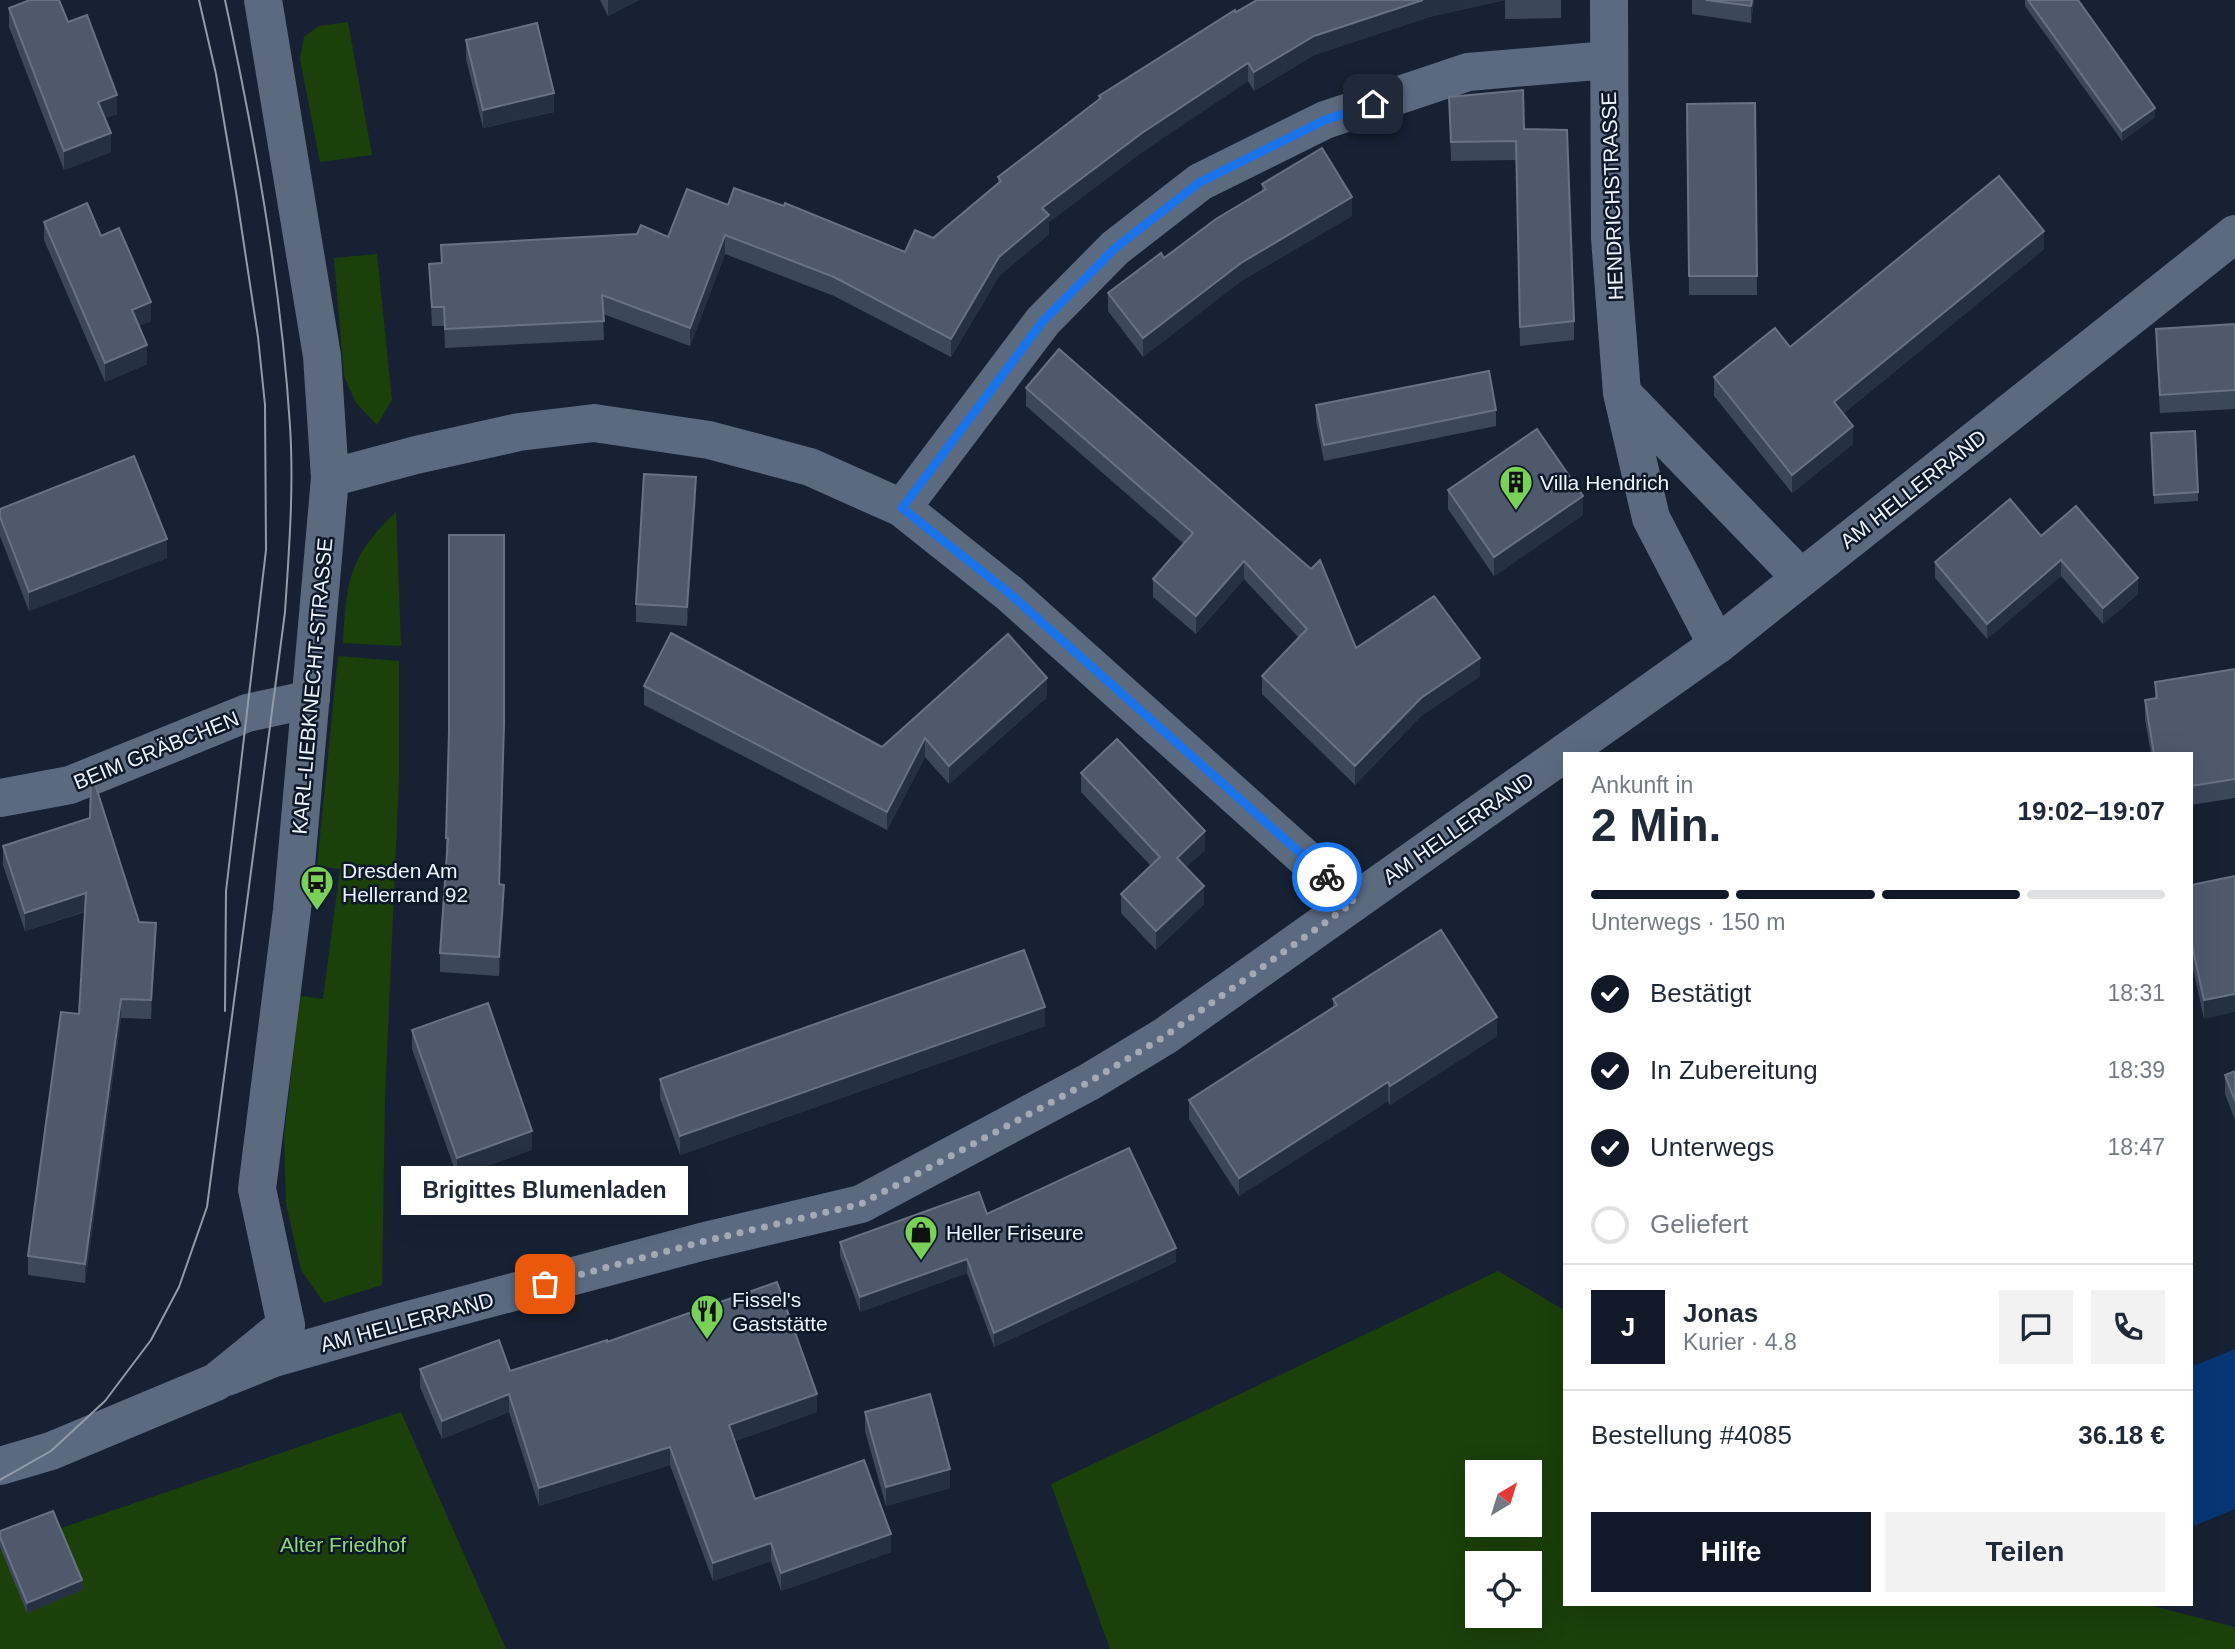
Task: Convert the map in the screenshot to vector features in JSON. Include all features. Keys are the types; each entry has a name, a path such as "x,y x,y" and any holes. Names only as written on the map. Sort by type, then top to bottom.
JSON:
{"street":[{"name":"HENDRICHSTRASSE","path":"1609,0 1610,238 1622,393 1651,518 1717,645"},
{"name":"KARL-LIEBKNECHT-STRASSE","path":"216,1382 286,1325 257,1189 292,910 330,478 322,356 267,1"},
{"path":"902,508 1043,321 1115,248 1200,182 1325,120 1468,72 1608,60"},
{"name":"AM HELLERRAND","path":"1566,752 1717,645 2235,234"},
{"path":"1622,393 1801,578"},
{"path":"330,478 519,432 594,423 709,440 810,467 902,508 1009,593 1354,902"},
{"name":"BEIM GRÄBCHEN","path":"0,798 70,785 247,713 311,699"},
{"name":"AM HELLERRAND","path":"0,1466 51,1451 274,1358 701,1242 861,1204 1089,1082 1165,1036 1563,754"}],"green space":[{"path":"348,22 372,155 320,162 300,59 304,37 319,26"},
{"path":"377,254 392,400 377,425 356,403 344,376 334,258"},
{"path":"396,512 401,646 343,643 346,602 353,571 368,543"},
{"path":"338,656 399,661 399,777 385,1099 382,1285 324,1303 301,1270 286,1204 284,1137 300,996 323,999 340,869 317,866"},
{"path":"1498,1271 1563,1309 1563,1606 2153,1606 2235,1627 2235,1649 1110,1649 1051,1484"},
{"name":"Alter Friedhof","path":"401,1412 506,1649 0,1649 0,1549"}],"water":[{"path":"2235,1349 2235,1509 2193,1526 2193,1366"}],"building":[{"path":"30,0 59,0 68,22 87,15 117,95 98,102 111,133 64,151 9,8"},
{"path":"1257,0 1423,0 1314,36 1254,72 1248,63 1142,133 1042,208 1049,215 999,257 951,339 834,277 725,235 690,328 602,295 604,321 445,329 444,307 432,307 429,264 442,263 441,245 637,234 641,225 668,237 687,189 728,205 734,188 784,206 785,203 905,252 915,230 933,238 1001,181 998,177 1101,98 1099,96 1235,10 1236,12"},
{"path":"1706,0 1752,0 1751,6"},
{"path":"2028,0 2078,0 2155,108 2122,131"},
{"path":"537,23 554,93 483,110 466,40"},
{"path":"1523,90 1524,129 1567,130 1574,321 1520,327 1516,141 1451,142 1449,97"},
{"path":"1755,103 1757,276 1689,276 1687,104"},
{"path":"1322,148 1352,197 1241,263 1143,338 1108,293 1161,253 1164,258 1216,219 1266,189 1262,184"},
{"path":"1999,176 2044,231 1834,402 1853,426 1792,475 1714,377 1775,328 1790,347"},
{"path":"87,203 101,236 119,228 151,302 132,310 147,345 105,363 44,222"},
{"path":"2235,324 2235,390 2160,395 2156,329"},
{"path":"1059,349 1311,569 1320,560 1356,648 1434,596 1480,658 1421,698 1355,766 1262,676 1307,629 1244,561 1196,616 1153,579 1193,533 1026,388"},
{"path":"1489,371 1496,410 1324,445 1316,405"},
{"name":"Villa Hendrich","path":"1537,429 1583,496 1494,557 1448,490"},
{"path":"2195,431 2198,492 2154,495 2151,433"},
{"path":"134,456 167,539 29,592 0,517 0,509"},
{"path":"644,474 696,477 687,607 636,604"},
{"path":"2010,499 2041,536 2076,506 2138,578 2103,608 2061,560 1987,624 1935,562"},
{"path":"449,535 504,535 504,725 499,884 504,885 499,957 440,953 448,838"},
{"path":"671,633 882,747 1008,634 1047,678 949,766 925,738 887,812 644,686"},
{"path":"2235,669 2235,779 2193,786 2193,752 2154,752 2145,700 2157,698 2155,682"},
{"path":"1117,739 1205,831 1177,858 1204,886 1156,931 1121,894 1160,857 1081,773"},
{"path":"91,784 95,784 139,922 156,923 151,1000 121,999 85,1264 28,1256 61,1012 79,1014 86,893 25,913 3,846 90,818"},
{"path":"2235,876 2235,994 2204,1000 2193,950 2193,885"},
{"path":"1441,930 1497,1017 1390,1086 1388,1082 1239,1178 1189,1100 1337,1005 1333,999"},
{"path":"1024,950 1045,1007 680,1136 660,1079"},
{"path":"488,1003 532,1131 457,1158 412,1030"},
{"path":"2235,1071 2235,1101 2225,1075"},
{"path":"1129,1148 1176,1248 994,1333 967,1259 860,1297 840,1242 979,1192 987,1214"},
{"path":"777,1282 817,1394 729,1425 755,1499 864,1460 891,1534 781,1573 771,1543 713,1563 670,1447 539,1488 509,1394 442,1421 420,1369 499,1340 510,1371 607,1342"},
{"path":"930,1394 950,1469 886,1487 865,1412"},
{"path":"53,1511 82,1580 27,1603 0,1537 0,1531"}],"tram line":[{"path":"199,0 216,74 236,192 258,337 265,405 266,550 226,891 225,1011"},
{"path":"0,1480 51,1451 105,1401 151,1340 179,1287 207,1207 285,612 291,496 286,372 273,265 247,106 225,0"}],"way so far":[{"path":"545,1284 701,1242 861,1204 1089,1082 1165,1036 1354,902 1327,877"}],"place":[{"name":"Villa Hendrich","path":"1516,512"},
{"name":"Dresden Am Hellerrand 92","path":"317,912"},
{"name":"Heller Friseure","path":"921,1262"},
{"name":"Brigittes Blumenladen","path":"545,1284"},
{"name":"Fissel's Gaststätte","path":"707,1341"}],"route":[{"path":"1327,877 1009,593 902,508 1043,321 1115,248 1200,182 1325,120 1373,104"}]}
